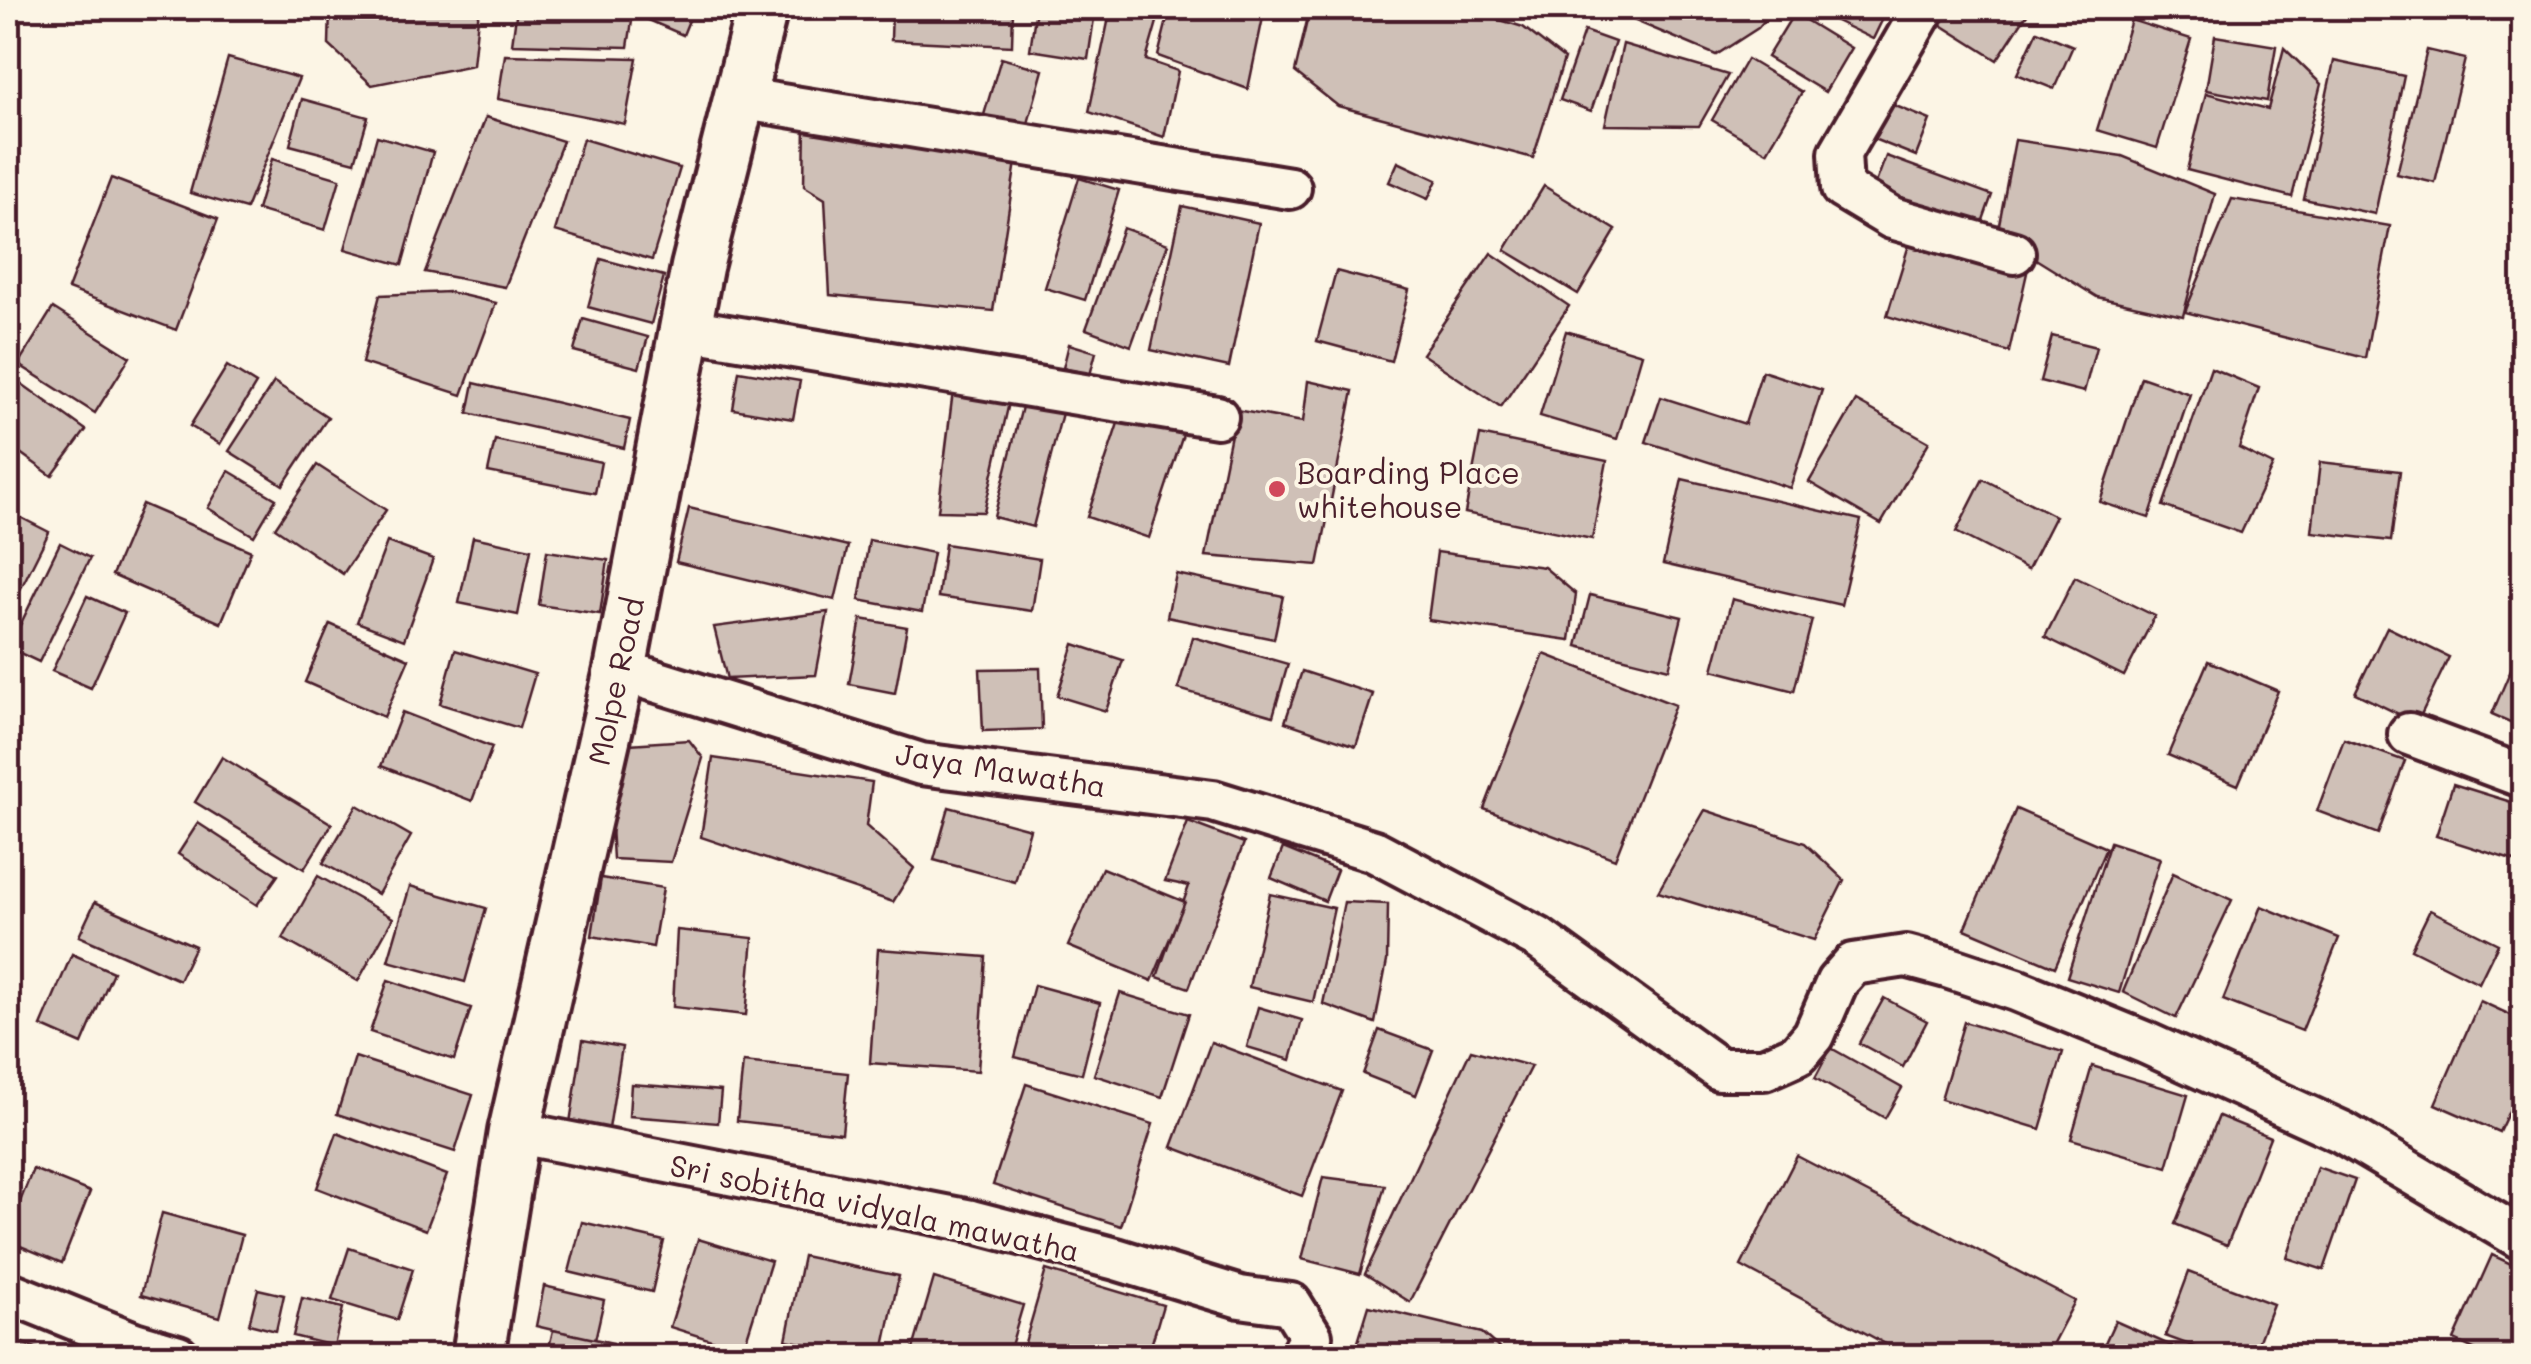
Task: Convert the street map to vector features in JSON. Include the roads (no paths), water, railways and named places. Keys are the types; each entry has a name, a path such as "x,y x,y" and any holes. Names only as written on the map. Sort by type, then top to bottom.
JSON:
{"street":[{"name":"Molpe Road","path":"478,1356 514,1132 620,670 697,267 762,8"},
{"path":"1924,8 1840,153 1842,188 1892,218 2014,253"},
{"path":"740,98 1290,188"},
{"path":"685,329 1217,417"},
{"name":"Jaya Mawatha","path":"620,670 921,764 1213,801 1374,851 1538,938 1719,1069 1764,1069 1798,1054 1814,1035 1837,982 1853,964 1906,956 2032,997 2146,1043 2324,1124 2524,1240"},
{"path":"2409,734 2524,778"},
{"name":"Sri sobitha vidyala mawatha","path":"514,1132 971,1221 1240,1297 1292,1304 1311,1336 1300,1356"},
{"path":"8,1292 134,1344 178,1356"}],"place":[{"name":"Boarding Place whitehouse","path":"1277,489"}]}
